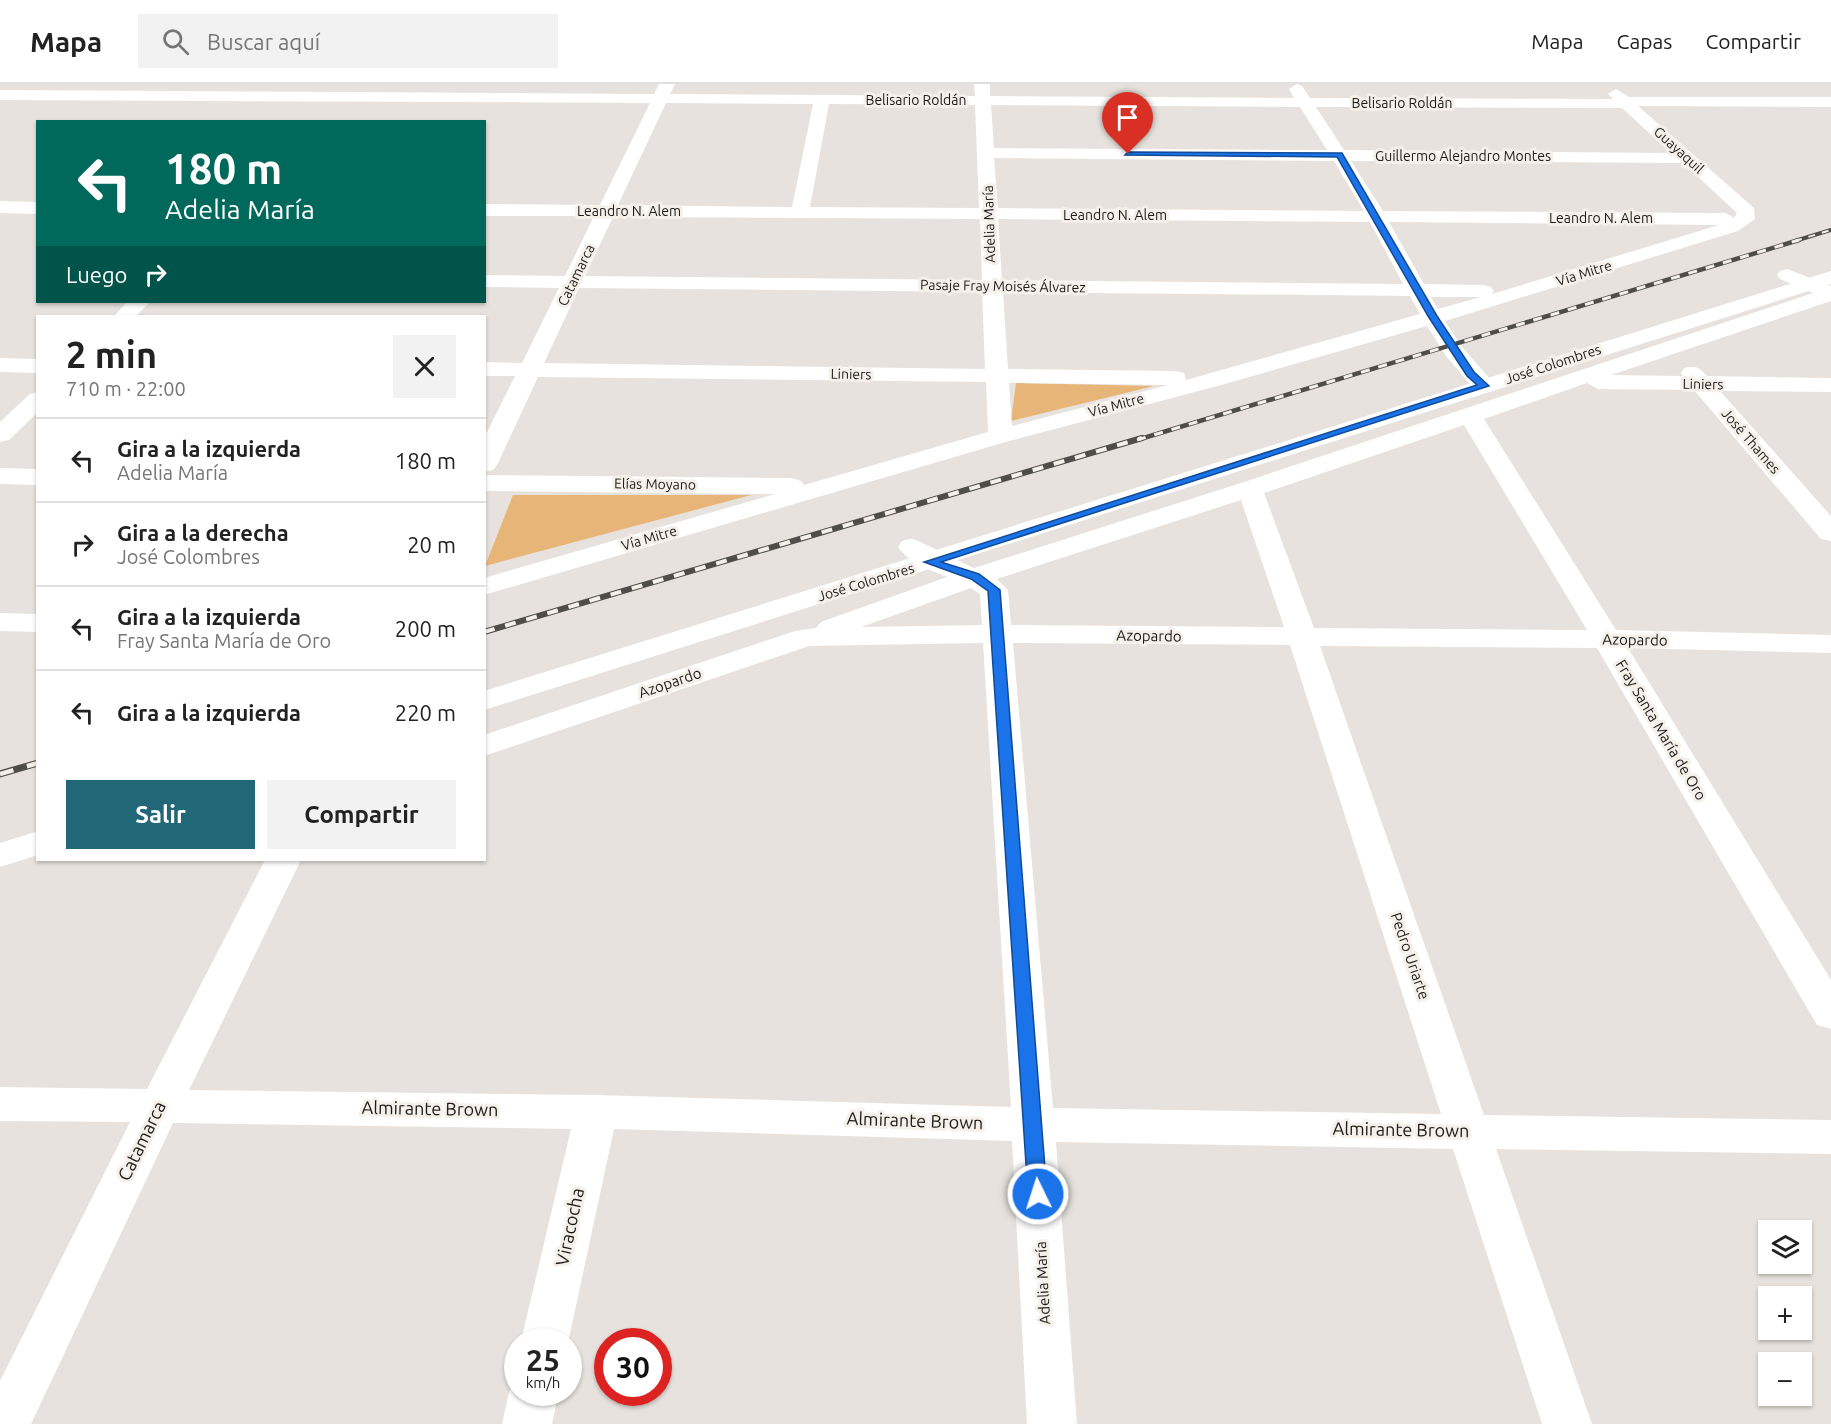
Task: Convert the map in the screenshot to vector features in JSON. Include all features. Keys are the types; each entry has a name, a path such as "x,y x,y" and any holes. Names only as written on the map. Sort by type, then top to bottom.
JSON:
{"street":[{"path":"0,113 45,84"},
{"path":"188,96 203,84"},
{"path":"327,113 356,84"},
{"path":"1294,84 1377,216 1433,316 1477,380"},
{"name":"Guayaquil","path":"1605,84 1747,212 1746,219"},
{"name":"Belisario Roldán","path":"0,95 344,96 664,91 822,100 982,92 1305,102 1831,102"},
{"name":"Catamarca","path":"486,461 664,91"},
{"name":"Adelia María","path":"982,92 987,153 988,214 1000,436"},
{"path":"800,212 822,100"},
{"name":"Guillermo Alejandro Montes","path":"987,153 1687,158"},
{"path":"0,207 36,208"},
{"name":"Leandro N. Alem","path":"486,210 1746,219"},
{"name":"Vía Mitre","path":"486,586 1000,436 1522,292 1731,227 1746,219"},
{"name":"José Colombres","path":"486,700 921,554 1798,279 1831,261"},
{"name":"José Colombres","path":"1798,279 1831,277"},
{"path":"1798,279 1831,294"},
{"name":"Pasaje Fray Moisés Álvarez","path":"486,280 1522,292"},
{"name":"José Colombres","path":"806,637 975,577 1250,489 1670,350 1831,294"},
{"path":"125,315 139,303"},
{"name":"José Thames","path":"1670,350 1703,384 1831,533"},
{"path":"0,365 36,366"},
{"name":"Liniers","path":"486,369 1217,378"},
{"name":"Liniers","path":"1575,381 1831,385"},
{"path":"0,435 36,401"},
{"name":"Fray Santa María de Oro","path":"1470,416 1607,639 1831,1014"},
{"path":"0,476 36,477"},
{"name":"Elías Moyano","path":"486,483 825,486"},
{"name":"Pedro Uriarte","path":"1250,489 1470,1131 1567,1424"},
{"name":"Adelia María","path":"921,554 975,577 994,590 1052,1424"},
{"name":"José Colombres","path":"486,679 921,554"},
{"path":"0,622 36,623"},
{"name":"Azopardo","path":"486,745 806,637 998,634 1303,639 1607,639 1831,644"},
{"path":"0,832 36,821"},
{"path":"0,855 36,844"},
{"name":"Catamarca","path":"5,1424 159,1105 283,861"},
{"name":"Almirante Brown","path":"0,1104 596,1112 1033,1125 1831,1137"},
{"name":"Viracocha","path":"548,1328 596,1112"},
{"path":"527,1424 531,1406"}],"shaded area":[{"path":"1016,383 1154,386 1011,421"},
{"path":"513,495 751,495 486,566"}],"railway":[{"path":"1795,241 1831,230"},
{"path":"1137,440 1799,240"},
{"path":"486,631 1142,438"},
{"path":"0,774 36,764"}],"route":[{"path":"1038,1194 994,590 975,577 930,562 1484,386 1470,374 1433,316 1377,216 1339,155 1128,154"}]}
